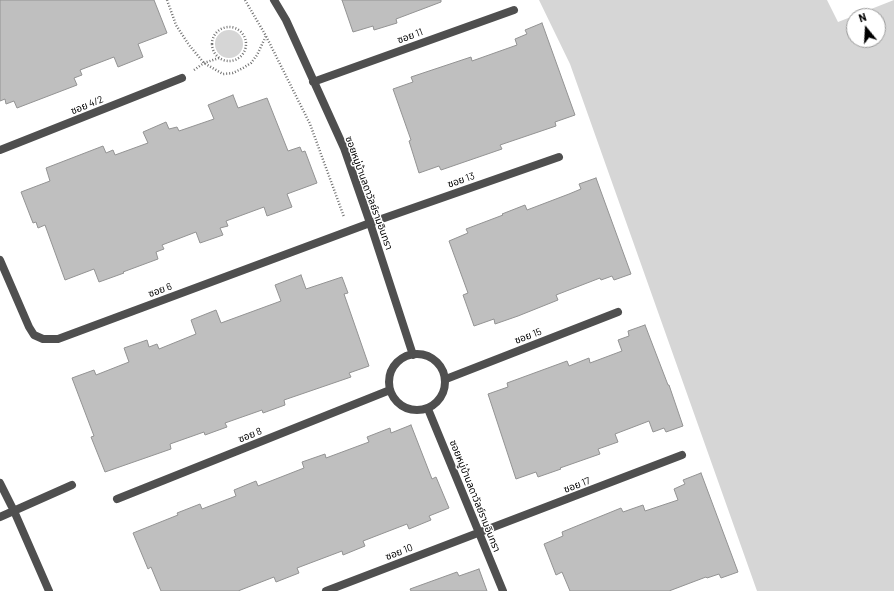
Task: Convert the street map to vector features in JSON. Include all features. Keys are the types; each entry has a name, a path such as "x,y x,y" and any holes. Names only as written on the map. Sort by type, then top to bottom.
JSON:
{"street":[{"name":"ซอยหมู่บ้านลดาวัลย์รามอินทรา","path":"274,0 286,20 344,148 413,354"},
{"name":"ซอย 11","path":"313,82 514,10"},
{"name":"ซอย 4/2","path":"0,150 182,78"},
{"name":"ซอย 13","path":"370,223 559,157"},
{"name":"ซอย 6","path":"0,260 29,327 34,334 43,340 58,339 370,223"},
{"name":"ซอย 15","path":"446,379 618,312"},
{"path":"413,354 422,354 431,357 443,370 446,379 442,397 436,404 428,409 419,411 409,410 400,406 394,399 390,390 389,380 391,371 396,363 404,357 413,354"},
{"name":"ซอย 8","path":"117,499 390,390"},
{"name":"ซอยหมู่บ้านลดาวัลย์รามอินทรา","path":"428,409 503,591"},
{"name":"ซอย 17","path":"479,532 682,455"},
{"path":"0,483 49,591"},
{"path":"0,517 72,484"},
{"name":"ซอย 10","path":"326,591 479,532"}],"path":[{"path":"167,0 176,25 189,45 204,62 223,74 233,73 251,63 257,55 266,36"},
{"path":"244,0 266,36 310,124 349,231"},
{"path":"182,78 204,62 218,58 230,61 238,58 242,54 246,42 238,30 227,27 216,32 211,43 214,53 218,58"}],"shaded area":[{"path":"539,0 827,0 838,22 846,19 846,48 886,48 886,8 874,8 894,0 894,591 757,591 570,64"},
{"path":"229,30 239,34 243,44 239,54 229,58 219,54 215,44 219,34"}],"building":[{"path":"0,0 154,0 167,33 138,44 143,57 118,67 114,57 80,70 82,75 74,78 77,85 17,108 14,101 6,104 5,99 0,101"},
{"path":"342,0 441,0 441,2 396,19 397,23 374,30 373,26 353,32"},
{"path":"542,23 575,115 555,122 556,126 500,145 502,149 441,170 439,166 419,173 409,141 411,140 393,89 413,82 411,77 471,57 472,61 517,45 515,39 527,34 525,30"},
{"path":"233,95 238,108 267,98 288,151 300,147 302,152 305,151 317,183 287,194 292,207 267,216 264,207 226,221 228,226 220,228 223,235 200,243 196,232 162,245 164,249 156,252 158,259 99,282 94,269 65,280 45,225 38,228 36,222 33,223 21,192 50,181 46,168 103,146 106,153 113,150 115,155 148,143 143,132 166,122 169,129 177,127 179,131 214,119 208,105"},
{"path":"596,178 631,274 614,280 612,276 601,280 600,278 556,295 558,300 518,316 495,324 494,319 474,326 463,295 468,293 449,241 468,233 466,229 525,205 527,210 569,194 581,189 579,184"},
{"path":"301,275 306,289 342,277 348,293 344,294 369,366 349,373 351,377 284,400 285,405 263,413 262,410 225,423 227,427 205,435 204,432 170,444 171,449 105,472 91,437 94,436 72,378 94,370 96,375 129,362 124,348 147,340 149,347 157,344 159,349 196,334 191,320 216,310 221,323 281,301 275,285"},
{"path":"645,325 669,385 683,426 666,432 664,428 653,432 649,421 615,434 618,442 598,449 600,454 538,477 536,472 516,479 488,394 508,387 507,383 567,361 569,366 589,358 590,363 622,351 618,340 629,336 628,331"},
{"path":"411,425 432,479 436,477 449,508 429,516 431,520 409,529 407,524 363,541 365,546 343,555 342,551 297,568 299,573 276,582 274,577 238,591 161,591 151,567 148,569 133,533 178,515 177,513 200,504 202,509 236,496 234,490 256,481 258,486 304,468 302,462 325,454 326,458 369,442 367,437 390,428 391,433"},
{"path":"701,473 738,572 721,578 719,574 706,577 669,591 570,591 562,572 556,575 544,544 563,536 562,532 621,508 623,512 643,505 645,511 678,500 674,489 685,484 683,480"},
{"path":"479,569 487,591 411,591 410,589 457,572 459,576"}]}
